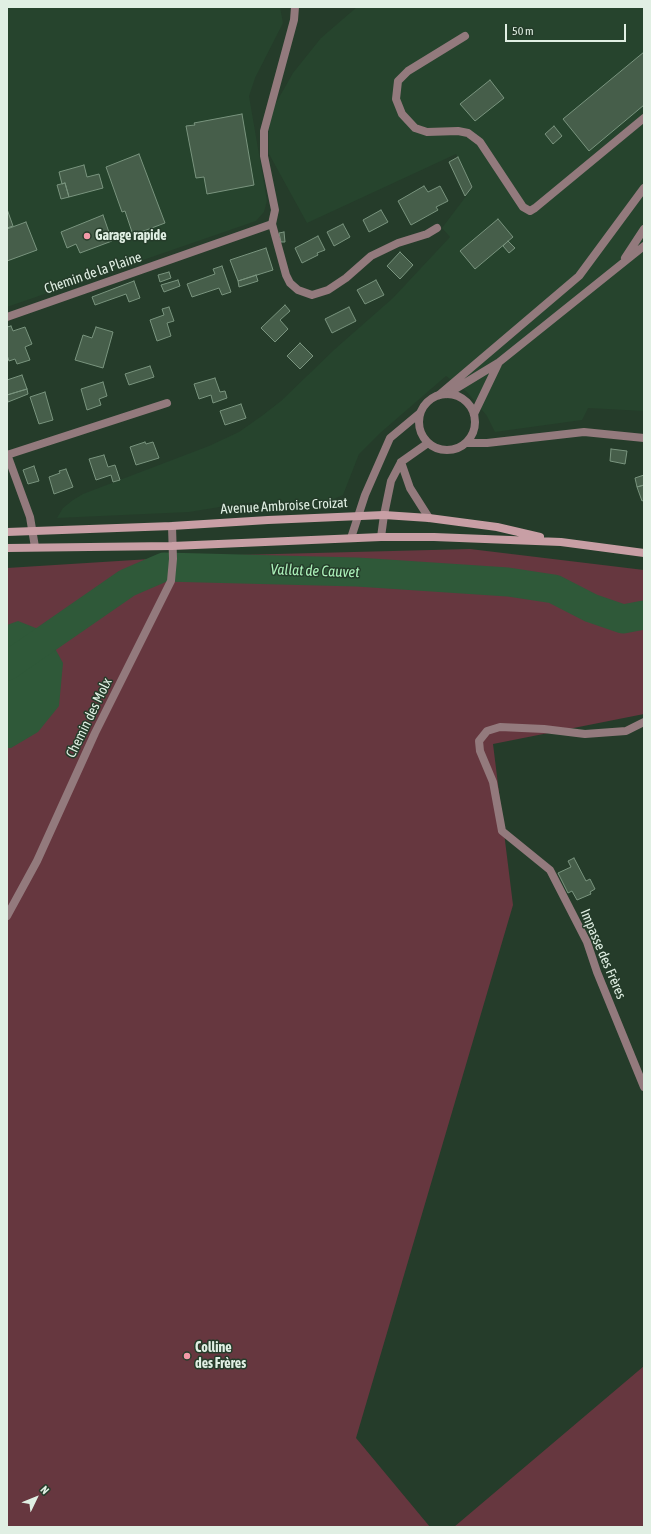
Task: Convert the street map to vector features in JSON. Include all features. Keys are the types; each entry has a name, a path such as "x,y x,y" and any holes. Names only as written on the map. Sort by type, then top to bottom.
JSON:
{"main road":[{"name":"Avenue Ambroise Croizat","path":"7,532 172,526 384,515 429,518 497,527 561,542"},
{"name":"Avenue Ambroise Croizat","path":"7,548 172,546 351,538 441,537 561,542 644,552"}],"street":[{"path":"295,7 294,20 264,131 264,156 275,210 272,224 286,275 290,283 298,290 312,295 328,290 346,278 371,256 398,242 427,234 437,228"},
{"path":"465,36 408,71 398,81 396,99 402,114 415,128 427,132 458,131 468,133 480,142 523,208 530,211 535,208 644,118"},
{"path":"443,394 579,276 644,188"},
{"name":"Chemin de la Plaine","path":"7,317 272,224"},
{"path":"620,265 644,229"},
{"path":"443,394 456,395 464,400 470,406 474,414 474,430 466,443 460,448 452,450 435,448 423,437 419,430 418,421 424,405 431,399 443,394 498,363 644,246"},
{"path":"474,414 498,363"},
{"path":"35,547 33,530 8,458 168,403"},
{"path":"351,538 365,495 390,438 420,413"},
{"path":"466,443 487,443 584,432 644,438"},
{"path":"381,537 391,481 402,462 428,443"},
{"path":"402,462 410,488 429,518"},
{"name":"Chemin des Molx","path":"7,916 37,860 95,733 171,582 173,559 172,526"},
{"name":"Impasse des Frères","path":"644,722 626,731 585,734 544,729 500,727 487,731 479,741 480,751 492,782 502,830 550,870 587,942 597,972 644,1087"}],"shaded area":[{"path":"7,7 280,7 283,23 255,78 249,96 267,201 264,212 256,221 7,307"},
{"path":"357,7 644,7 644,411 588,408 582,420 495,432 487,416 467,392 446,376 379,434 359,454 343,495 329,501 244,503 189,512 57,518 63,508 83,494 209,446 239,432 263,415 281,401 335,349 393,298 450,237 442,228 473,187 456,154 307,223 269,154 269,129 272,110 293,73 321,38"},
{"path":"470,549 644,570 644,714 493,744 513,905 356,1438 430,1527 7,1527 7,568 198,556"},
{"path":"18,621 46,632 63,663 59,706 38,732 11,748 7,748 7,625"},
{"path":"644,1366 644,1527 454,1527"}],"building":[{"path":"644,52 644,105 589,151 563,119"},
{"path":"490,80 504,98 475,121 460,104"},
{"path":"242,114 254,185 207,194 204,177 196,178 186,126 195,125 194,123"},
{"path":"554,126 562,136 553,144 545,134"},
{"path":"139,154 165,223 133,235 125,211 122,212 106,167"},
{"path":"458,157 472,187 465,196 449,162"},
{"path":"84,165 87,177 99,174 103,188 69,197 65,183 62,184 59,172"},
{"path":"65,183 69,197 61,199 57,185"},
{"path":"424,186 428,192 440,186 448,201 436,207 438,210 411,225 398,201"},
{"path":"7,209 13,226 7,228"},
{"path":"381,210 388,222 369,232 363,220"},
{"name":"Garage rapide","path":"103,215 112,241 80,253 76,244 67,248 61,232"},
{"path":"498,219 513,237 475,269 460,251"},
{"path":"26,222 37,250 7,261 7,229"},
{"path":"343,224 350,237 334,246 327,232"},
{"path":"284,232 285,242 281,242 279,233"},
{"path":"318,236 325,250 317,253 318,255 302,263 295,248"},
{"path":"508,241 515,248 509,253 503,246"},
{"path":"266,248 273,270 238,281 230,260"},
{"path":"400,252 413,265 400,279 387,266"},
{"path":"222,266 231,292 222,295 219,288 192,297 187,284 215,274 213,269"},
{"path":"169,272 171,278 160,282 158,275"},
{"path":"256,275 258,281 239,287 238,281"},
{"path":"178,280 180,286 164,292 161,285"},
{"path":"376,280 384,295 365,304 357,290"},
{"path":"134,281 140,298 129,302 126,294 95,305 92,297"},
{"path":"285,305 290,311 280,320 288,329 275,342 261,328"},
{"path":"169,307 174,321 167,323 171,336 157,341 150,320 164,315 162,309"},
{"path":"349,307 356,321 332,333 325,319"},
{"path":"11,326 13,331 25,327 32,344 25,347 30,360 17,364 15,359 9,361 7,355 7,327"},
{"path":"96,327 113,332 103,368 75,360 83,335 92,338"},
{"path":"300,343 313,356 300,369 287,356"},
{"path":"150,366 154,377 129,385 125,374"},
{"path":"22,375 27,389 7,395 7,380"},
{"path":"215,378 220,392 225,391 227,398 213,403 211,395 199,399 194,384"},
{"path":"103,382 107,396 99,399 101,405 87,410 81,389"},
{"path":"27,389 28,394 8,402 7,395"},
{"path":"45,392 53,420 39,424 30,397"},
{"path":"241,404 246,418 225,425 220,411"},
{"path":"145,442 146,444 153,442 159,458 136,465 130,447"},
{"path":"611,449 627,451 625,464 610,461"},
{"path":"104,455 108,467 115,465 120,480 113,482 111,475 96,480 89,459"},
{"path":"34,466 39,481 28,484 23,470"},
{"path":"66,469 73,487 54,494 49,477"},
{"path":"644,475 644,485 637,487 635,478"},
{"path":"644,485 644,500 642,501 637,487"},
{"path":"574,858 586,881 590,879 595,889 590,892 591,894 577,900 572,891 568,893 558,873 571,867 568,861"}],"waterway":[{"name":"Vallat de Cauvet","path":"7,666 127,583 164,567 357,572 508,582 554,589 591,608 623,619 644,615"}],"place":[{"name":"Garage rapide","path":"87,236"},
{"name":"Colline des Frères","path":"187,1356"}]}
